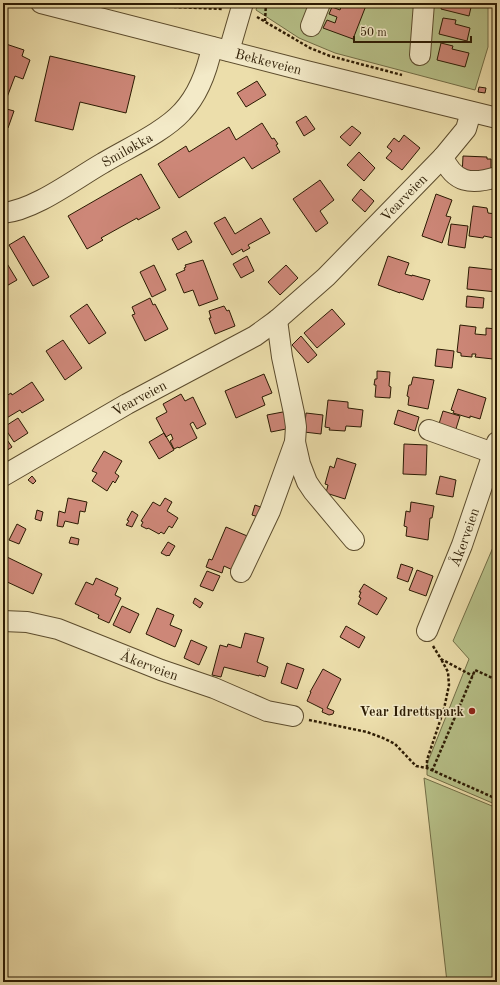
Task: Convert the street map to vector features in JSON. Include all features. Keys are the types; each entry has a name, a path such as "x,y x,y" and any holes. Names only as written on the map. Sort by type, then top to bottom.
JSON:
{"street":[{"name":"Bekkeveien","path":"41,3 497,118"},
{"path":"311,26 320,3"},
{"path":"420,55 424,3"},
{"name":"Smiløkka","path":"3,213 18,210 52,194 165,127 182,113 194,97 221,49 242,7"},
{"name":"Vearveien","path":"3,476 134,400 255,336 277,320 326,277 443,157 466,129 471,112"},
{"path":"443,157 446,166 460,179 477,181 497,178"},
{"path":"241,572 270,511 295,442 296,427 282,356 277,320"},
{"path":"429,430 495,447"},
{"path":"295,442 300,464 307,482 354,540"},
{"name":"Åkerveien","path":"428,631 462,545 495,447"},
{"name":"Åkerveien","path":"3,621 27,622 58,629 162,670 214,688 266,711 293,716"}],"path":[{"path":"149,3 175,7 231,9 242,7 310,48 330,56 403,75"},
{"path":"265,22 266,3"},
{"path":"427,768 427,760 444,709 449,685 448,672 434,649 428,631"},
{"path":"441,659 473,676"},
{"path":"432,770 475,670 497,680"},
{"path":"293,716 367,732 383,738 395,744 416,766 432,770 497,799"}],"green space":[{"path":"258,3 488,3 488,47 475,90 335,53 299,38 256,10"},
{"name":"Vear Idrettspark","path":"497,538 497,805 427,775 427,764 469,659 453,641"},
{"path":"424,778 497,808 497,982 447,982"}],"building":[{"path":"341,3 367,3 353,39 323,28 327,20 335,23 337,17 329,14 332,7 340,10"},
{"path":"442,3 472,3 469,16 441,9"},
{"path":"443,18 456,20 455,24 470,28 467,41 439,34"},
{"path":"3,43 24,50 22,56 30,60 23,79 15,76 3,108"},
{"path":"441,43 453,46 452,49 469,53 465,67 437,60"},
{"path":"50,56 135,76 126,113 80,102 73,130 35,121"},
{"path":"257,81 266,95 246,107 237,93"},
{"path":"479,87 486,88 485,93 478,92"},
{"path":"3,108 14,111 8,128 3,126"},
{"path":"306,116 315,129 304,136 296,122"},
{"path":"262,123 272,139 274,138 278,144 276,145 280,152 252,169 244,157 179,198 158,164 186,146 189,152 229,127 236,140"},
{"path":"352,126 361,133 350,146 340,137"},
{"path":"404,135 420,148 402,170 386,158 392,151 387,147 394,138 399,142"},
{"path":"359,152 375,168 364,181 347,165"},
{"path":"463,156 487,157 487,159 491,159 491,171 462,176"},
{"path":"141,174 160,208 138,220 137,218 101,238 103,240 87,249 68,216"},
{"path":"320,180 334,200 320,211 328,223 316,232 293,199"},
{"path":"361,189 374,201 365,212 352,200"},
{"path":"436,194 452,200 446,216 451,217 442,243 422,236"},
{"path":"473,206 487,208 488,213 496,214 497,211 497,240 484,236 483,238 469,236"},
{"path":"225,217 235,234 261,218 270,233 248,245 250,248 243,252 242,249 232,255 214,223"},
{"path":"451,224 468,226 465,248 448,245"},
{"path":"186,231 192,242 178,250 172,239"},
{"path":"24,236 49,277 33,286 9,245"},
{"path":"247,256 254,271 241,278 233,264"},
{"path":"388,256 409,263 405,274 430,280 423,300 378,285"},
{"path":"3,257 17,280 3,288"},
{"path":"203,260 218,299 199,306 193,290 184,293 176,274 185,270 185,265"},
{"path":"154,265 166,290 152,297 140,272"},
{"path":"286,265 298,278 280,295 268,282"},
{"path":"469,267 497,270 497,292 467,289"},
{"path":"467,296 484,298 483,308 466,307"},
{"path":"150,298 153,305 155,304 168,329 145,341 132,315 135,314 132,307"},
{"path":"87,304 106,333 89,344 70,316"},
{"path":"224,306 227,311 229,310 235,326 215,334 209,318 211,318 209,311"},
{"path":"332,309 345,324 317,348 304,333"},
{"path":"460,325 476,327 475,334 486,335 486,328 497,329 497,357 494,356 493,359 475,357 476,354 472,354 472,357 461,356 461,353 457,352"},
{"path":"301,336 317,355 308,363 292,345"},
{"path":"63,340 82,368 65,380 46,351"},
{"path":"437,349 454,351 452,368 435,366"},
{"path":"377,371 390,372 390,398 375,397 376,385 374,385 375,379 377,379"},
{"path":"264,374 272,393 262,397 265,405 236,418 225,391"},
{"path":"413,377 434,380 428,409 408,405 409,397 407,396 409,385 411,385"},
{"path":"32,382 44,400 22,413 20,410 5,419 3,416 3,398 11,393 12,395"},
{"path":"458,389 486,398 480,419 453,413 454,411 451,410"},
{"path":"181,394 185,401 193,397 206,424 197,429 193,422 190,424 197,438 179,448 174,449 170,441 173,439 171,434 166,437 156,418 167,412 163,404"},
{"path":"328,400 348,402 348,408 363,410 361,427 346,426 345,431 329,430 330,428 325,427"},
{"path":"398,410 419,417 415,431 394,424"},
{"path":"288,411 291,428 271,432 267,415"},
{"path":"443,411 460,416 455,432 438,427"},
{"path":"306,413 323,415 321,434 304,432"},
{"path":"18,418 28,433 14,442 4,427"},
{"path":"164,433 174,450 159,459 149,442"},
{"path":"3,434 12,447 3,453"},
{"path":"404,444 427,445 426,475 403,474"},
{"path":"104,451 122,461 115,473 119,476 115,483 113,481 107,491 92,481 97,473 92,471"},
{"path":"337,458 356,464 345,499 326,493 328,485 325,484 330,466 334,468"},
{"path":"32,476 36,481 33,484 28,480"},
{"path":"440,476 456,480 453,497 436,494"},
{"path":"68,498 87,502 85,512 80,511 78,524 65,521 63,527 57,526 59,511 65,513"},
{"path":"165,498 172,502 167,511 178,518 172,528 169,526 164,534 161,532 159,534 141,526 143,522 141,521 153,502 160,506"},
{"path":"411,502 434,506 432,518 430,518 428,540 406,536 407,527 404,526 406,511 410,512"},
{"path":"255,505 266,509 262,518 252,515"},
{"path":"37,510 43,512 41,521 35,519"},
{"path":"132,511 138,515 132,527 126,525"},
{"path":"17,524 26,529 19,544 9,540"},
{"path":"226,527 252,538 237,572 224,566 222,573 206,567 209,559 212,560"},
{"path":"71,537 79,539 78,545 69,543"},
{"path":"168,542 175,546 169,556 167,556 161,553"},
{"path":"7,557 42,574 33,594 3,580 3,566"},
{"path":"401,564 413,568 408,582 397,578"},
{"path":"417,570 433,576 426,596 409,590"},
{"path":"207,571 220,576 213,591 200,586"},
{"path":"96,578 118,588 115,595 121,598 109,623 98,618 99,615 75,604 86,582 93,585"},
{"path":"364,584 387,598 377,615 358,604 361,598 359,597 361,592 359,592"},
{"path":"195,598 203,603 200,608 193,603"},
{"path":"122,606 139,614 130,633 113,625"},
{"path":"157,608 174,615 170,625 182,630 175,647 146,634"},
{"path":"346,626 365,637 359,648 340,637"},
{"path":"245,633 264,638 257,662 268,667 265,677 224,667 221,677 212,675 220,645 227,647 228,644 241,648"},
{"path":"191,640 207,647 199,665 184,658"},
{"path":"287,663 304,669 297,689 281,683"},
{"path":"323,669 341,679 327,708 334,711 333,714 329,715 322,712 323,709 307,701 310,692"}],"place":[{"name":"Vear Idrettspark","path":"472,711"}]}
